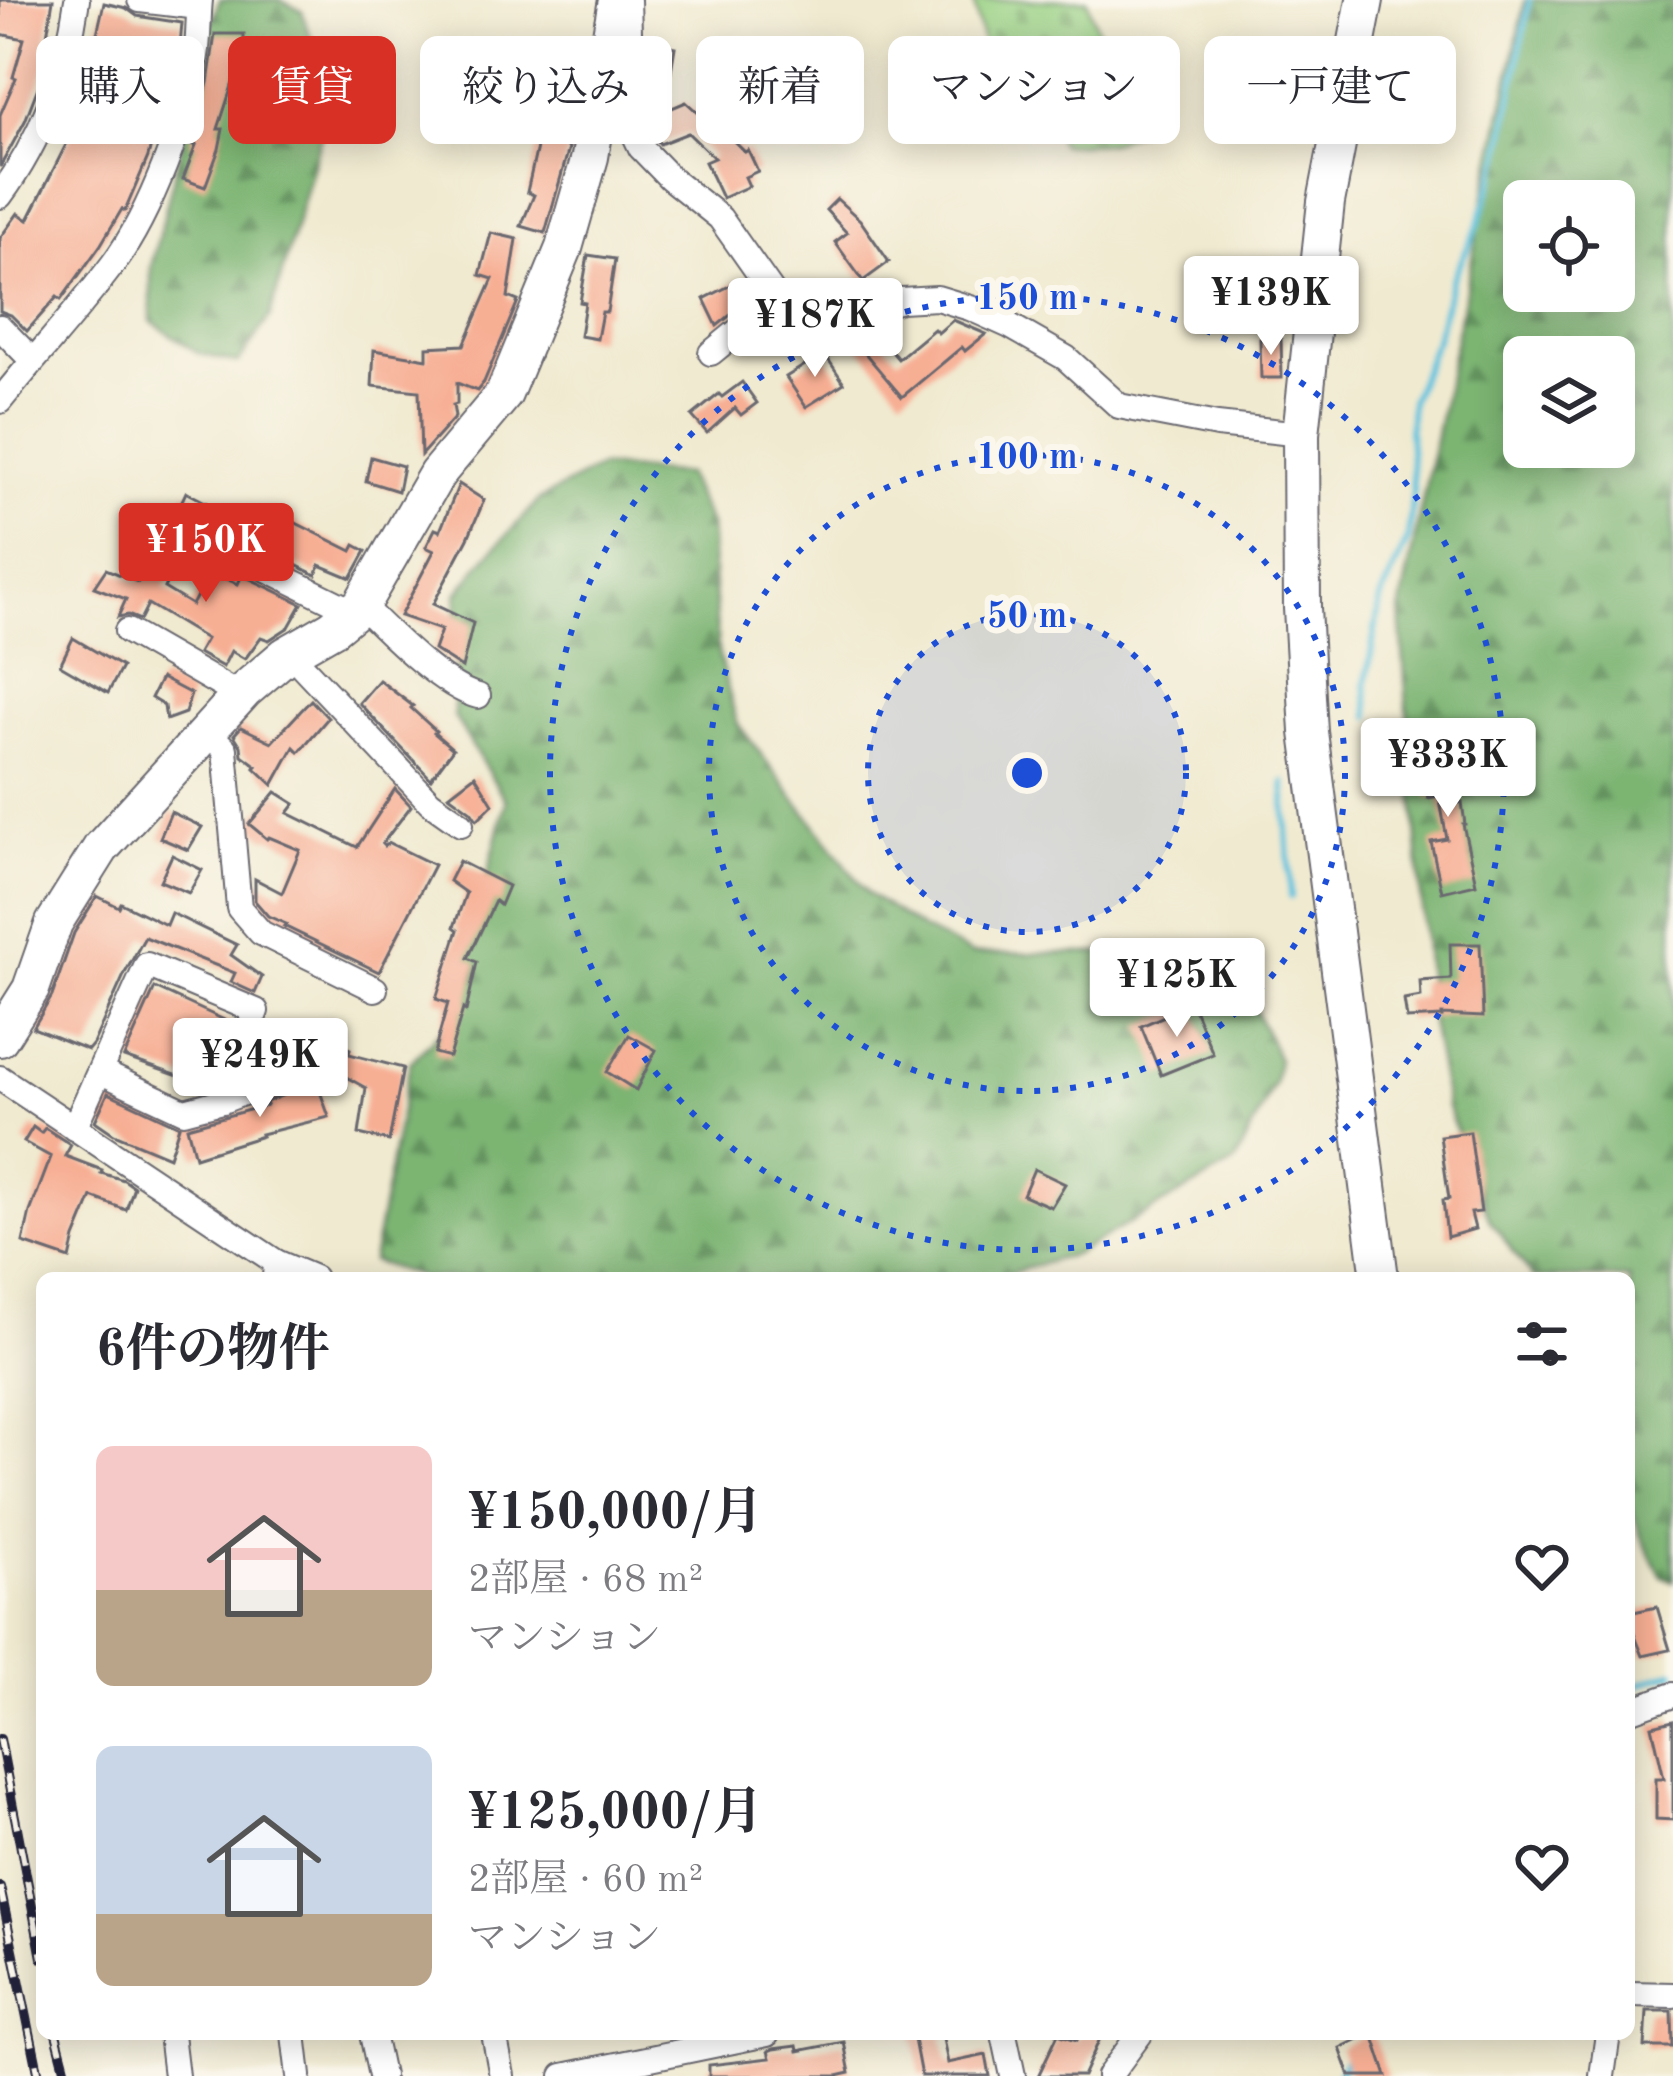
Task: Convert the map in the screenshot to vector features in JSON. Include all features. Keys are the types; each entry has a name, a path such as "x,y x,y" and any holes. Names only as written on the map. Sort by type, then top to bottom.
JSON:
{"street":[{"path":"0,196 39,131 58,85 72,39 77,0"},
{"path":"0,401 116,261 139,221 182,110 196,56 200,3 140,0"},
{"path":"0,1038 31,989 54,923 101,848 238,697 293,651 354,610 437,474 504,394 564,248 584,179 617,0"},
{"path":"628,0 632,129 641,148 720,218 777,299 834,321 902,300 937,298 1010,326 1066,358 1119,406 1217,425 1301,434"},
{"path":"1365,0 1326,202 1301,434 1302,608 1309,732 1379,1272"},
{"path":"711,353 777,299"},
{"path":"0,327 32,360"},
{"path":"166,519 354,610 446,681 478,695"},
{"path":"127,631 238,697"},
{"path":"293,651 430,802 461,824"},
{"path":"207,731 225,749 238,908 261,932 375,989"},
{"path":"74,1128 147,964 256,1011 222,1101"},
{"path":"101,1072 184,1111 277,1080"},
{"path":"0,1078 275,1270"},
{"path":"1635,1710 1673,1695"},
{"path":"1635,1994 1673,1996"},
{"path":"172,2040 176,2076"},
{"path":"295,2040 299,2076"},
{"path":"373,2040 381,2076"},
{"path":"495,2040 502,2076"},
{"path":"563,2076 617,2071 741,2040"},
{"path":"1005,2040 1013,2076"},
{"path":"1109,2076 1136,2040"},
{"path":"1602,2076 1607,2040"}],"green space":[{"path":"220,0 280,0 302,11 311,36 228,36 228,144 319,144 270,316 238,363 198,353 151,321 151,267 182,144 204,144 207,32"},
{"path":"973,0 1087,0 1100,36 981,36"},
{"path":"1525,0 1673,0 1673,1581 1661,1575 1635,1518 1635,1272 1529,1272 1490,1220 1446,1104 1430,1016 1400,611"},
{"path":"600,467 686,474 710,525 718,652 737,723 868,894 972,954 1151,952 1256,1012 1278,1059 1274,1084 1235,1163 1075,1254 1014,1272 405,1272 372,1261 410,1063 451,1020 506,801 454,716 457,594 539,500"}],"building":[{"path":"0,0 53,0 47,36 36,36 36,92 0,167 0,115 16,78 24,39 0,34"},
{"path":"104,3 137,16 182,23 181,36 96,36"},
{"path":"215,34 244,34 228,36 228,98 218,129 223,129 219,149 205,187 183,179 196,145 190,144 204,144"},
{"path":"686,102 696,111 696,141 688,133 672,139 672,108"},
{"path":"66,144 151,144 125,211 122,209 61,300 57,297 27,331 0,311 0,238 18,213 28,220"},
{"path":"538,144 566,144 569,148 545,233 521,226 534,195 527,192"},
{"path":"699,144 737,144 748,150 758,171 745,177 749,186 722,198 705,162 714,158"},
{"path":"837,199 860,220 889,262 863,281 835,242 847,233 826,210"},
{"path":"491,233 517,239 508,297 518,301 484,382 477,391 457,383 455,417 421,455 419,391 372,386 374,350 427,359 427,347 464,345 493,279 480,275"},
{"path":"588,255 615,259 607,312 602,312 597,339 580,336"},
{"path":"739,281 749,300 717,326 704,299"},
{"path":"953,320 986,334 965,351 962,347 902,397 858,345 874,331 898,359 934,329 938,333"},
{"path":"1260,339 1281,339 1282,378 1261,378"},
{"path":"824,353 844,383 806,407 786,377"},
{"path":"742,382 757,403 741,415 735,408 707,433 692,416"},
{"path":"371,457 403,466 398,491 366,481"},
{"path":"459,484 484,500 433,604 473,623 462,668 434,650 441,630 400,616 434,551 426,547 435,529 440,531"},
{"path":"186,492 257,529 268,509 352,551 355,545 366,551 351,578 320,565 316,575 179,507"},
{"path":"160,538 184,546 164,588 192,605 210,572 238,584 242,575 302,604 289,627 269,640 261,637 245,659 231,651 223,667 198,653 206,639 148,604 140,620 118,617 126,599 94,587 106,569 138,582"},
{"path":"73,638 122,667 108,693 60,665"},
{"path":"161,678 191,694 185,713 166,720 164,706 151,698"},
{"path":"379,680 413,706 453,749 431,779 359,703"},
{"path":"311,700 328,718 299,752 294,747 273,785 242,755 234,735 241,727 272,742"},
{"path":"1448,742 1476,884 1442,892 1431,842 1447,839 1439,796 1428,798 1420,746"},
{"path":"475,775 493,804 477,820 449,795"},
{"path":"395,789 411,806 382,844 434,865 379,972 268,916 255,901 255,879 282,893 300,850 267,839 249,824 276,792 295,804 288,813 357,847"},
{"path":"171,812 202,827 188,850 160,838"},
{"path":"172,855 202,870 189,893 160,881"},
{"path":"459,861 508,886 500,905 495,901 468,958 477,962 449,1057 434,1053 448,1003 436,999 466,893 449,881"},
{"path":"97,896 166,925 171,913 237,945 231,955 262,977 255,993 231,982 235,973 145,937 88,1050 33,1028 52,996 74,933"},
{"path":"1450,944 1480,944 1483,1017 1407,1019 1404,1000 1421,997 1420,981 1451,979"},
{"path":"155,988 233,1024 210,1087 124,1057"},
{"path":"1192,1004 1213,1054 1161,1075 1141,1026"},
{"path":"629,1035 656,1050 636,1090 607,1072"},
{"path":"330,1040 350,1049 349,1054 403,1068 389,1141 359,1134 366,1088 319,1062"},
{"path":"316,1080 329,1117 195,1157 187,1127 267,1105 294,1084"},
{"path":"108,1093 179,1126 169,1157 95,1121"},
{"path":"33,1127 41,1133 45,1128 71,1145 65,1156 134,1187 126,1210 92,1197 70,1259 23,1243 51,1157 24,1142"},
{"path":"1470,1132 1481,1212 1471,1213 1475,1229 1447,1237 1443,1200 1449,1199 1440,1136"},
{"path":"1034,1169 1065,1184 1051,1207 1023,1195"},
{"path":"1657,1607 1670,1650 1643,1656 1635,1636 1635,1612"},
{"path":"1673,1721 1673,1820 1656,1819 1656,1778 1664,1778 1652,1726"},
{"path":"1647,2011 1672,2011 1673,2047 1645,2047"},
{"path":"914,2040 943,2040 948,2063 986,2055 990,2076 921,2076"},
{"path":"1055,2040 1099,2040 1083,2076 1038,2076"},
{"path":"1357,2040 1375,2040 1387,2076 1350,2076 1340,2048"},
{"path":"844,2042 850,2073 709,2076 709,2065 770,2058 768,2051 773,2049 797,2046 798,2051"}],"waterway":[{"path":"1370,717 1366,684 1380,601 1408,539 1413,491 1411,401 1501,156 1529,0"},
{"path":"1284,782 1291,897"},
{"path":"1635,1686 1673,1672"},
{"path":"1338,2076 1346,2059"}],"railway":[{"path":"0,1739 36,1927"},
{"path":"0,1887 39,2076"},
{"path":"58,2040 67,2076"}]}
